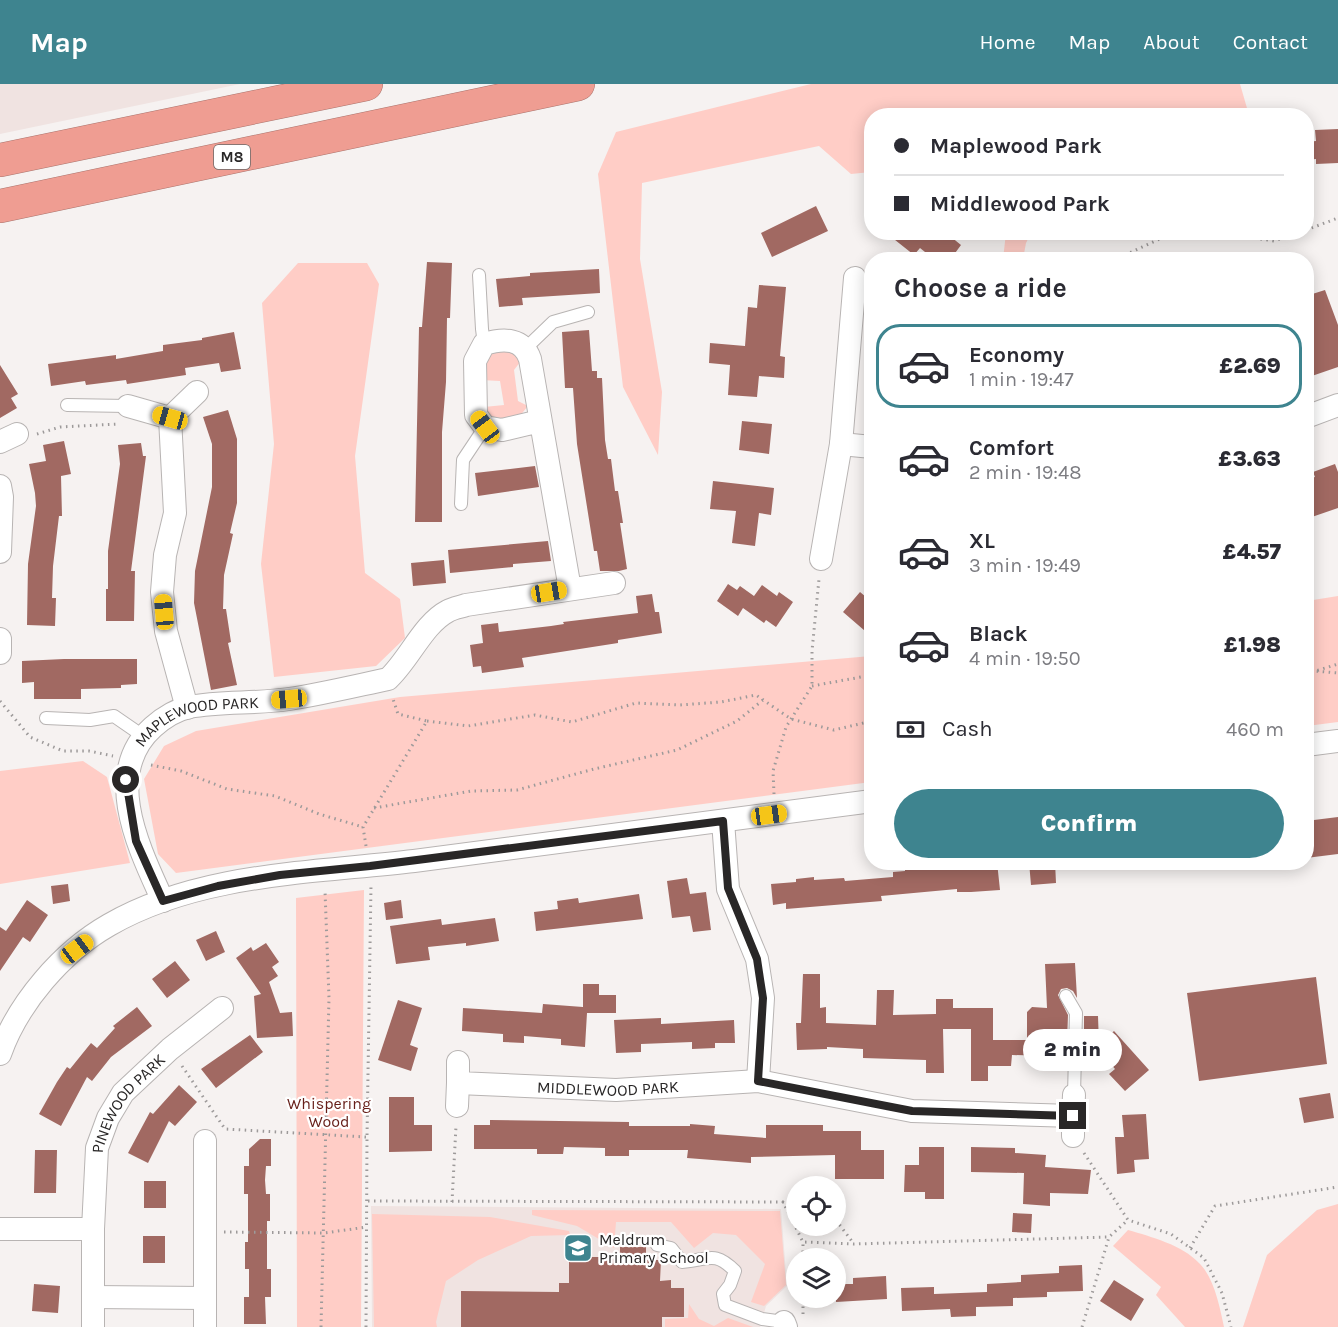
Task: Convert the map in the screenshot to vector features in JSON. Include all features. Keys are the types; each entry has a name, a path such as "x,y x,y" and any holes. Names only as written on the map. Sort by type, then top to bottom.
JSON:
{"highway":[{"path":"0,160 366,84"},
{"name":"M8","path":"0,206 578,84"}],"street":[{"path":"820,559 841,444 855,278"},
{"path":"540,422 502,430 485,427 476,415 475,361 484,344 496,340 517,342 526,348 530,359 570,589"},
{"path":"187,708 165,631 162,592 165,555 175,513 170,418 197,392"},
{"path":"1314,414 1338,405"},
{"path":"128,406 170,418"},
{"path":"841,444 864,446"},
{"path":"0,486 2,497 0,552"},
{"path":"388,679 399,669 429,627 447,611 466,605 614,582"},
{"path":"0,639 0,652"},
{"name":"MAPLEWOOD PARK","path":"163,901 136,841 126,780 131,762 143,736 162,719 187,708 289,699 388,679"},
{"path":"1314,744 1338,741"},
{"path":"0,1054 6,1038 31,997 61,961 108,925 163,901 218,886 280,875 370,866 864,802"},
{"path":"723,821 728,888 757,959 763,998 758,1081"},
{"name":"PINEWOOD PARK","path":"93,1327 93,1229 97,1148 108,1118 123,1093 170,1049 222,1008"},
{"name":"MIDDLEWOOD PARK","path":"457,1106 458,1073 616,1090 758,1081 912,1111 1073,1116"},
{"path":"205,1141 205,1327"},
{"path":"0,1229 93,1229"},
{"path":"93,1297 204,1298"}],"lane":[{"path":"479,275 484,344"},
{"path":"526,348 553,322 588,312"},
{"path":"67,405 128,406"},
{"path":"461,504 463,459 485,427"},
{"path":"46,718 90,720 114,716 143,736"},
{"path":"1066,996 1076,1013 1073,1116"},
{"path":"657,1245 670,1248 682,1262 709,1256 724,1260 735,1271 730,1285 723,1294 725,1305 785,1325"}],"path":[{"path":"1314,227 1338,218"},
{"path":"1131,252 1158,240"},
{"path":"1262,240 1274,242 1279,240"},
{"path":"8,438 27,437 60,427 119,424 128,406"},
{"path":"769,815 766,803 775,801 774,771 786,726 812,686 812,651 820,559"},
{"path":"1315,671 1338,664"},
{"path":"1315,671 1338,673"},
{"path":"812,686 864,676"},
{"path":"388,679 398,714 427,721 468,726 535,715 572,722 636,703 680,705 721,702 756,696 791,719 834,730 864,723"},
{"path":"374,808 471,791 517,790 676,750 737,721 762,700"},
{"path":"0,701 30,737 63,752 89,751 131,762 181,771 227,789 275,796 363,827"},
{"path":"366,1327 370,866 363,827 427,721"},
{"path":"321,1327 329,998 325,888"},
{"path":"170,1049 225,1129 367,1137"},
{"path":"452,1202 457,1106"},
{"path":"1073,1116 1128,1220 1171,1234 1204,1258 1222,1293 1232,1327"},
{"path":"1190,1248 1215,1206 1338,1187"},
{"path":"367,1201 786,1202"},
{"path":"783,1202 803,1242 803,1248"},
{"path":"1082,1327 1109,1237 1128,1220"},
{"path":"204,1232 324,1233 367,1227"},
{"path":"846,1233 854,1244"},
{"path":"803,1242 854,1244 1109,1237"}],"shaded area":[{"path":"0,84 240,84 0,134"},
{"name":"Meldrum Primary School","path":"371,1206 781,1209 786,1287 766,1306 760,1327 372,1327"}],"green space":[{"path":"811,84 1240,84 1247,108 864,108 864,173 851,174 819,146 642,183 640,259 662,392 658,455 623,387 598,174 616,132"},
{"path":"1005,240 1028,240 1024,252 1004,252"},
{"path":"298,263 367,263 379,284 355,456 365,573 400,599 405,638 376,666 274,677 261,564 274,444 262,303"},
{"path":"496,350 513,352 521,361 514,370 518,401 528,406 518,418 491,420 484,407 504,405 500,381 481,380 485,357"},
{"path":"1338,596 1338,722 1314,725 1314,600"},
{"path":"864,657 864,783 176,873 158,854 144,779 164,746 196,731 400,697"},
{"path":"83,761 107,777 130,863 0,884 0,771"},
{"name":"Whispering Wood","path":"364,890 361,1327 297,1327 296,898"},
{"path":"1338,1204 1338,1327 1243,1327 1267,1255 1317,1210"},
{"path":"532,1210 780,1211 786,1285 764,1306 751,1302 765,1264 736,1235 713,1233 694,1248 671,1222 616,1222 614,1248 577,1226 532,1215"},
{"path":"372,1214 490,1217 569,1231 570,1235 531,1236 478,1260 446,1281 436,1322 437,1327 374,1327"},
{"path":"1128,1230 1175,1246 1199,1263 1209,1276 1224,1327 1185,1327 1156,1295 1161,1287 1113,1246"},
{"path":"689,1304 699,1319 714,1326 728,1318 753,1327 665,1327 665,1319 688,1318"}],"building":[{"path":"1338,129 1338,163 1316,164 1316,159 1314,159 1315,130"},
{"path":"816,206 828,231 772,257 761,233"},
{"path":"895,240 955,240 961,245 956,252 925,252 920,248 917,252 910,252"},
{"path":"427,262 452,263 442,432 442,522 415,522 419,327 422,327"},
{"path":"599,269 600,293 522,298 523,305 499,307 496,279 530,276 530,273"},
{"path":"759,285 786,287 780,356 785,357 784,378 759,376 757,397 728,395 730,365 709,363 710,343 745,346 748,307 757,308"},
{"path":"1325,290 1338,325 1338,367 1314,375 1314,293"},
{"path":"589,330 592,371 597,371 597,378 602,378 605,440 608,459 611,459 615,491 618,491 623,523 620,523 627,569 619,571 600,571 597,551 594,551 577,444 573,388 565,388 562,332"},
{"path":"234,332 241,369 221,372 219,363 185,368 186,375 127,384 126,380 86,385 85,381 51,386 48,364 116,355 116,359 163,351 163,345 202,340 202,338"},
{"path":"0,365 18,394 11,398 17,408 0,418"},
{"path":"228,410 237,439 237,503 224,575 223,609 226,609 231,642 228,643 237,685 211,690 194,603 195,571 212,487 212,444 203,417"},
{"path":"742,421 772,424 769,454 739,450"},
{"path":"64,441 71,474 61,476 62,516 59,516 53,566 52,598 56,598 55,626 27,625 28,564 36,506 29,464 46,461 43,445"},
{"path":"141,443 143,456 146,456 131,571 135,571 134,621 106,621 108,551 120,464 118,445"},
{"path":"1335,464 1338,472 1338,508 1314,516 1315,477 1314,472"},
{"path":"535,466 539,487 478,496 475,473"},
{"path":"713,481 774,488 771,515 759,513 755,546 732,543 736,511 710,509"},
{"path":"548,541 551,561 450,573 448,550"},
{"path":"444,560 446,583 413,586 411,563"},
{"path":"728,584 737,590 740,586 754,596 762,585 777,596 779,592 793,602 776,627 766,620 764,623 743,608 738,616 717,601"},
{"path":"860,592 864,595 864,630 843,612"},
{"path":"652,594 655,612 659,612 662,633 618,640 618,643 522,658 524,667 482,673 481,666 473,667 470,645 483,643 481,625 498,623 499,632 638,613 636,596"},
{"path":"137,659 137,684 121,685 121,688 81,689 81,699 34,699 34,682 22,683 22,661"},
{"path":"1338,817 1338,854 1314,857 1314,820"},
{"path":"998,870 1000,890 957,892 957,889 881,896 882,901 786,909 786,903 773,905 771,884 796,882 796,879 814,877 814,880 844,878 845,881 893,877 893,872"},
{"path":"1030,870 1055,870 1056,883 1031,885"},
{"path":"687,878 690,894 706,892 711,930 693,932 690,916 672,918 667,881"},
{"path":"68,884 70,901 53,904 51,886"},
{"path":"639,894 643,919 536,931 534,912 558,909 557,901 578,898 579,903"},
{"path":"27,900 48,915 30,942 23,937 0,971 0,927 6,931"},
{"path":"401,900 403,918 386,920 384,903"},
{"path":"495,918 499,941 466,946 466,943 428,947 430,960 396,964 390,926 441,919 442,925"},
{"path":"216,931 225,952 206,961 196,940"},
{"path":"266,943 279,962 272,967 278,976 269,982 280,1013 292,1012 293,1036 257,1038 254,996 261,994 236,958 251,947 253,951"},
{"path":"175,961 190,980 167,998 152,979"},
{"path":"1075,963 1077,998 1073,991 1067,988 1061,989 1058,995 1068,1015 1066,1068 1048,1068 1048,1056 1012,1055 1011,1066 988,1066 988,1081 971,1081 971,1029 943,1029 944,1073 926,1073 926,1060 863,1058 863,1049 827,1047 827,1049 797,1050 796,1023 801,1023 803,974 820,974 820,1008 826,1007 826,1023 876,1025 877,990 894,990 893,1015 936,1014 936,999 953,999 953,1008 993,1008 993,1040 1027,1040 1027,1012 1032,1007 1047,1008 1045,964"},
{"path":"1316,977 1327,1064 1199,1081 1187,993"},
{"path":"583,984 599,984 599,995 616,995 616,1013 587,1013 585,1047 561,1045 561,1039 524,1036 524,1043 503,1042 503,1034 462,1031 463,1008 542,1013 543,1004 583,1007"},
{"path":"398,1000 422,1008 410,1045 418,1048 411,1071 378,1060"},
{"path":"137,1007 152,1026 111,1057 92,1081 87,1077 61,1126 39,1114 67,1067 70,1069 91,1043 97,1048 115,1028 113,1026"},
{"path":"1084,1016 1098,1016 1099,1045 1114,1031 1149,1070 1125,1091 1109,1074 1115,1069 1084,1032"},
{"path":"661,1018 661,1024 734,1020 735,1043 715,1043 715,1048 692,1049 692,1042 641,1044 641,1052 616,1053 614,1020"},
{"path":"250,1035 263,1052 216,1088 201,1069"},
{"path":"179,1085 197,1102 175,1126 169,1121 148,1163 128,1153 150,1112 153,1114"},
{"path":"1330,1093 1334,1118 1304,1123 1299,1098"},
{"path":"389,1097 414,1097 414,1125 432,1125 432,1151 389,1152"},
{"path":"1146,1114 1149,1159 1134,1160 1135,1172 1117,1174 1115,1137 1124,1137 1122,1115"},
{"path":"490,1120 629,1122 629,1126 690,1126 690,1124 715,1126 714,1134 766,1138 766,1125 823,1125 823,1131 861,1131 861,1150 884,1150 884,1179 846,1179 846,1176 835,1176 835,1155 751,1157 751,1163 687,1158 688,1150 629,1150 629,1156 605,1156 605,1148 564,1147 563,1154 537,1154 537,1149 474,1149 474,1125 490,1125"},
{"path":"260,1139 271,1139 271,1166 266,1166 265,1180 266,1194 270,1194 270,1221 267,1221 267,1269 271,1269 271,1297 265,1297 266,1324 244,1324 244,1297 249,1297 249,1269 245,1269 245,1242 248,1242 248,1194 244,1194 244,1166 249,1166 249,1149"},
{"path":"919,1147 944,1147 944,1199 925,1199 925,1192 904,1192 905,1165 919,1165"},
{"path":"971,1147 1015,1148 1015,1153 1046,1155 1045,1167 1091,1170 1088,1194 1050,1193 1050,1206 1023,1204 1024,1173 971,1172"},
{"path":"35,1150 57,1150 56,1193 34,1193"},
{"path":"144,1181 166,1181 166,1208 144,1208"},
{"path":"1013,1213 1032,1214 1031,1233 1012,1232"},
{"path":"143,1236 165,1236 165,1263 143,1263"},
{"path":"620,1247 646,1247 646,1260 661,1260 660,1281 671,1280 671,1288 684,1288 684,1317 662,1317 662,1327 461,1327 461,1291 559,1292 559,1283 569,1283 569,1257 620,1257"},
{"path":"1082,1265 1083,1291 1047,1292 1047,1297 1013,1298 1013,1306 976,1307 976,1316 951,1317 950,1309 902,1311 901,1288 934,1287 934,1294 987,1292 987,1284 1021,1282 1021,1275 1059,1273 1059,1266"},
{"path":"886,1276 887,1299 846,1301 846,1284 853,1284 853,1278"},
{"path":"1114,1280 1144,1299 1131,1321 1100,1301"},
{"path":"34,1284 60,1286 58,1313 32,1311"}],"place":[{"name":"Meldrum Primary School","path":"578,1248"}],"route":[{"path":"126,780 136,841 163,901 218,886 280,875 370,866 723,821 728,888 757,959 763,998 758,1081 912,1111 1073,1116"}]}
